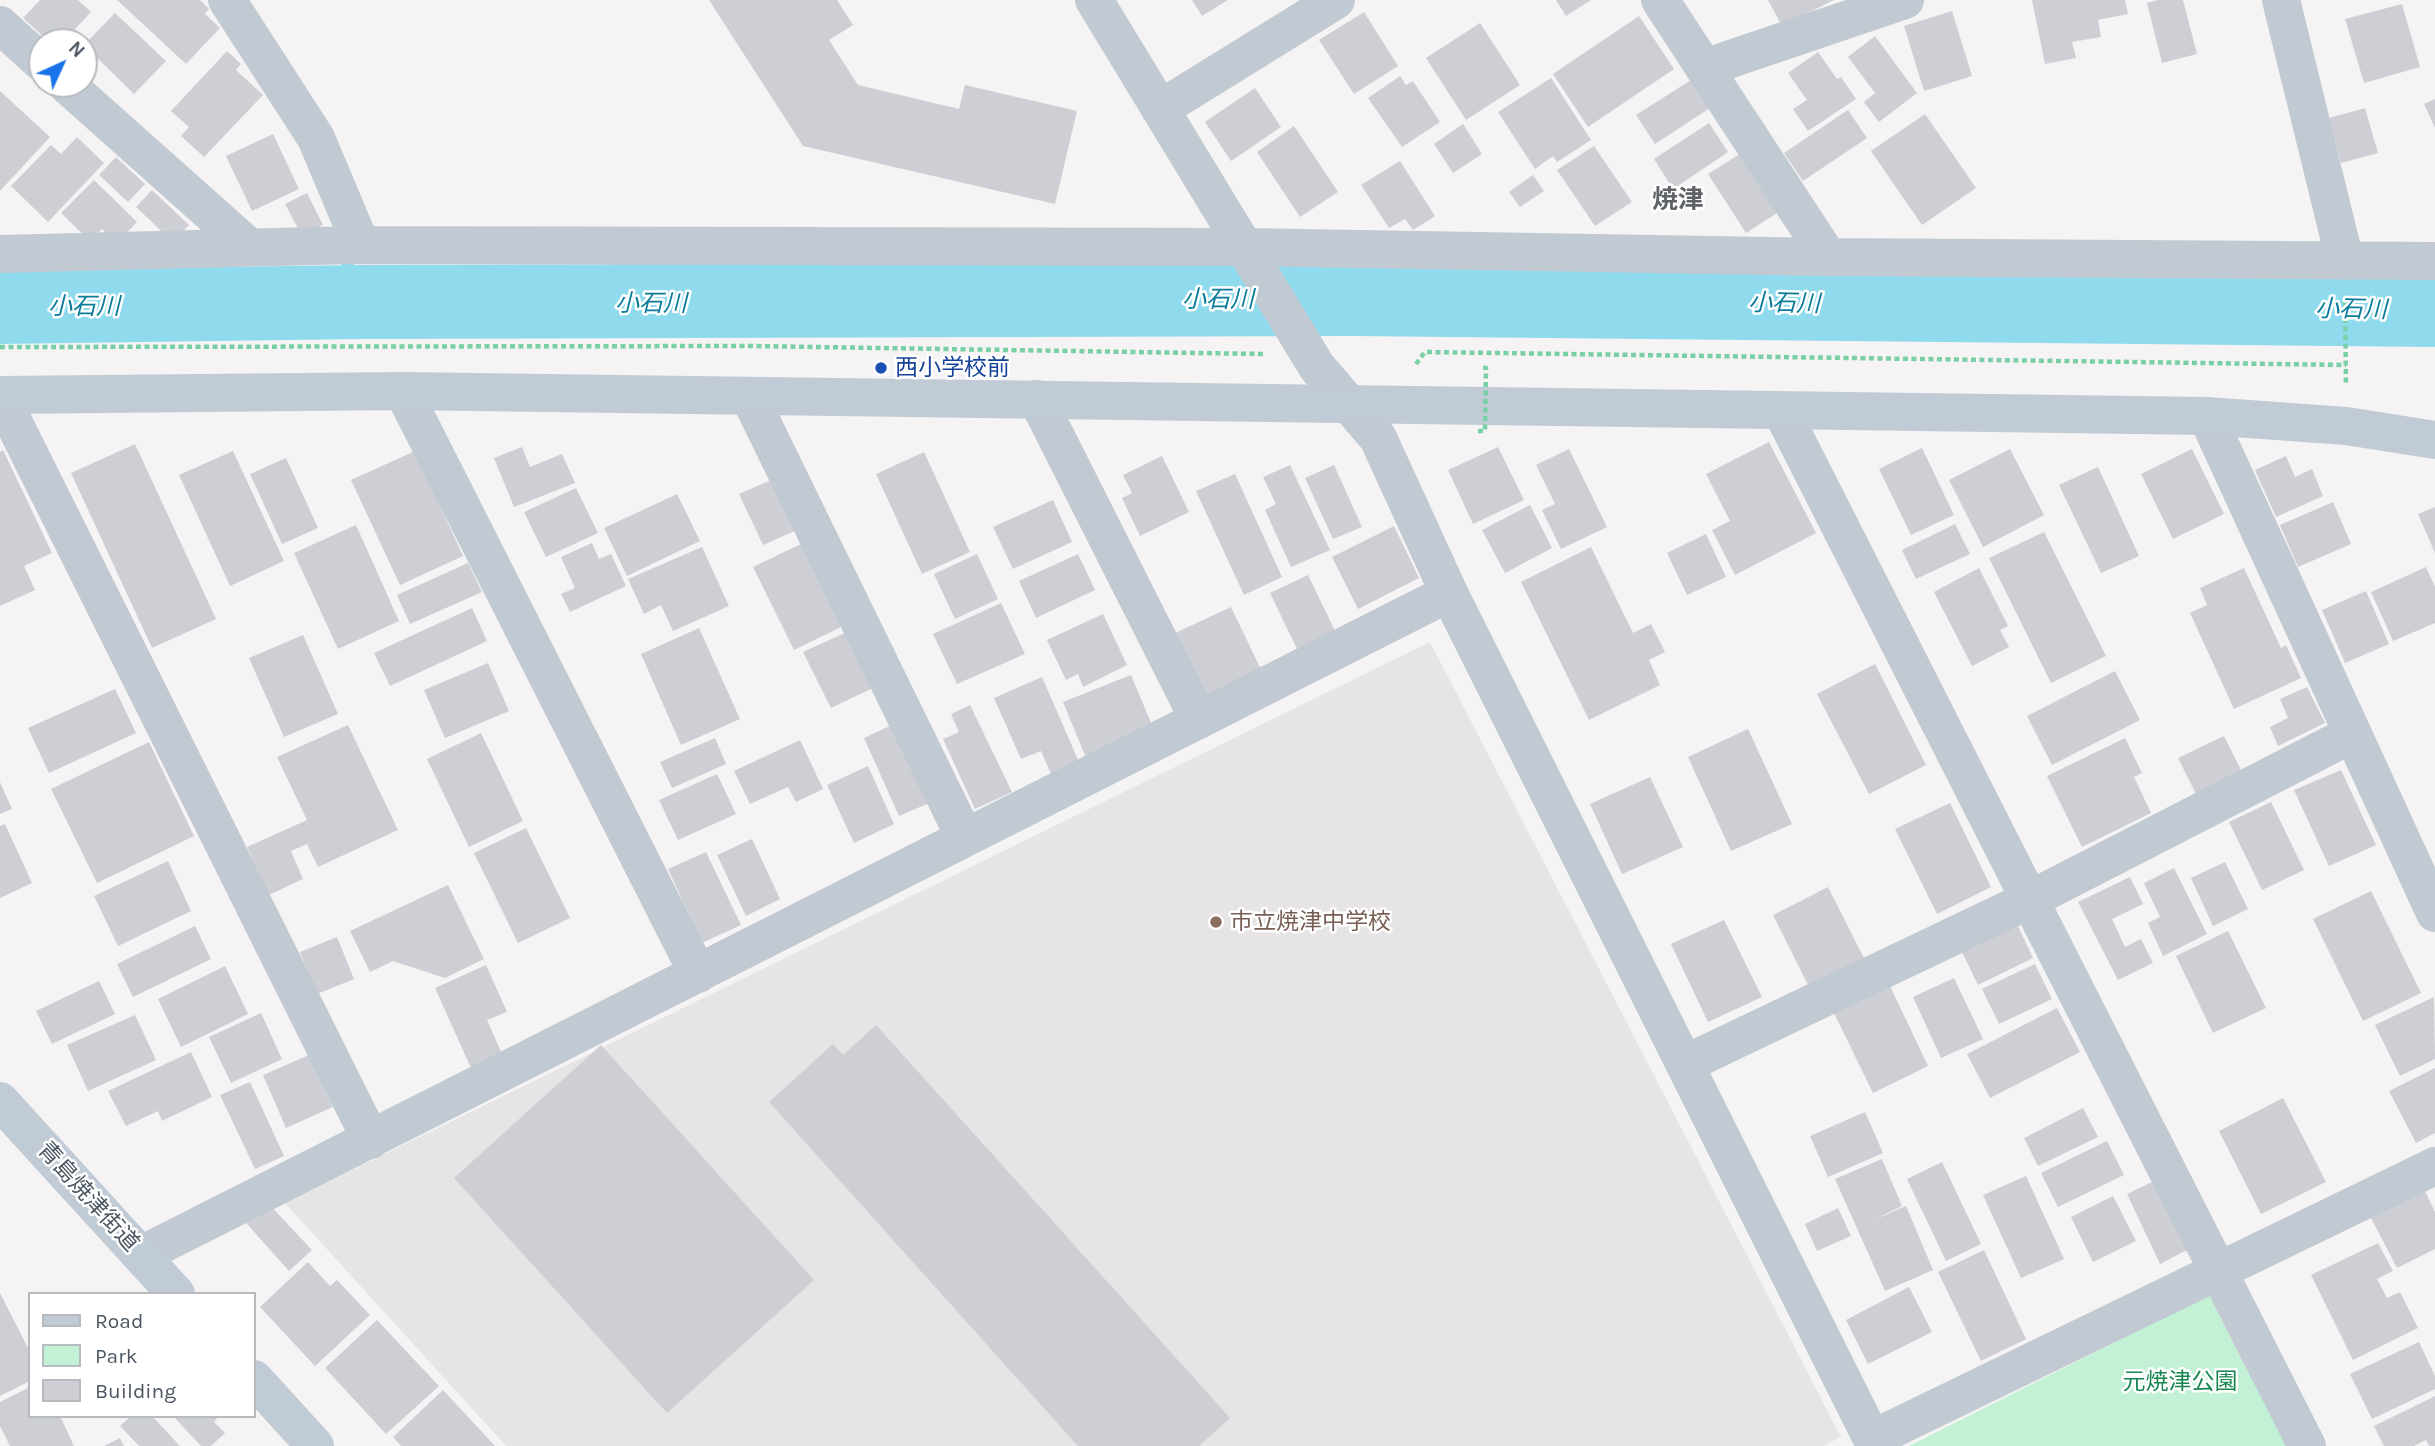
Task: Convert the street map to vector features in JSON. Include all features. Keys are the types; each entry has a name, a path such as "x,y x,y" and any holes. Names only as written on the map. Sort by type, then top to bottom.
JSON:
{"street":[{"path":"228,0 316,138 348,245"},
{"path":"1094,0 1248,254 1289,355 1347,402 1378,438 1449,593 1872,1439 2435,1166"},
{"path":"1160,109 1336,0"},
{"path":"1660,0 1828,257"},
{"path":"1704,68 1905,0"},
{"path":"2281,0 2345,275"},
{"path":"0,25 28,50"},
{"path":"82,98 248,247"},
{"path":"0,254 348,245 1828,257 2345,275 2435,261"},
{"path":"403,391 698,974"},
{"path":"372,1140 0,395 403,391 2207,416 2346,426 2435,440"},
{"path":"749,396 965,838"},
{"path":"1037,399 1199,720"},
{"path":"1782,412 2220,1270 2307,1446"},
{"path":"2207,416 2435,913"},
{"path":"141,1255 1449,593"},
{"path":"1685,1065 2031,899 2353,734"},
{"name":"青島焼津街道","path":"0,1101 174,1292"},
{"path":"256,1381 309,1444"}],"path":[{"path":"2345,275 2346,356"},
{"path":"0,347 752,346 1289,355"},
{"path":"1411,370 1425,352 2346,365"},
{"path":"1478,431 1485,431 1486,368 1479,367"}],"shaded area":[{"name":"市立焼津中学校","path":"1430,642 1841,1437 1823,1446 506,1446 285,1203"}],"green space":[{"name":"元焼津公園","path":"2209,1295 2286,1446 1909,1446"}],"building":[{"path":"40,0 78,0 91,12 76,28 34,28 23,18"},
{"path":"117,0 200,0 209,9 205,14 220,28 186,64"},
{"path":"709,0 837,0 853,25 829,40 858,85 959,109 965,85 1077,111 1055,204 803,146"},
{"path":"1192,0 1228,0 1202,16"},
{"path":"1556,0 1591,0 1566,16"},
{"path":"1768,0 1834,0 1782,26"},
{"path":"2032,0 2125,0 2128,14 2098,20 2101,37 2072,42 2076,58 2045,64"},
{"path":"2183,0 2197,54 2162,63 2147,3"},
{"path":"2402,4 2420,67 2364,83 2345,19"},
{"path":"1952,11 1972,76 1924,91 1904,26"},
{"path":"1364,12 1398,66 1354,94 1319,40"},
{"path":"115,13 166,61 134,94 98,59 98,31"},
{"path":"1639,16 1674,69 1588,127 1553,74"},
{"path":"1480,23 1520,85 1466,120 1426,58"},
{"path":"1875,36 1917,93 1879,122 1864,102 1875,93 1848,57"},
{"path":"227,51 241,64 236,70 263,95 204,157 181,136 189,127 171,111"},
{"path":"1818,52 1837,79 1841,77 1856,99 1808,131 1793,109 1807,100 1788,73"},
{"path":"1400,76 1406,85 1413,81 1440,122 1402,147 1368,98"},
{"path":"1551,78 1591,140 1557,162 1553,156 1535,169 1498,112"},
{"path":"1691,80 1710,108 1655,144 1636,115"},
{"path":"1255,88 1281,127 1231,161 1205,122"},
{"path":"0,91 50,137 0,191"},
{"path":"2435,99 2435,128 2424,104"},
{"path":"2365,108 2378,153 2341,163 2329,118"},
{"path":"1848,110 1867,138 1803,181 1784,153"},
{"path":"1925,114 1976,188 1922,225 1871,151"},
{"path":"1709,123 1728,152 1673,189 1654,159"},
{"path":"1463,124 1482,154 1453,173 1434,144"},
{"path":"1294,126 1338,192 1300,217 1257,152"},
{"path":"273,134 299,189 252,211 226,156"},
{"path":"77,137 104,163 48,222 11,186 51,145 61,154"},
{"path":"1594,146 1632,202 1595,226 1557,170"},
{"path":"1743,152 1780,211 1746,233 1708,174"},
{"path":"116,157 145,184 128,202 99,175"},
{"path":"1400,161 1435,216 1413,230 1405,219 1389,228 1361,185"},
{"path":"1533,175 1544,191 1520,207 1509,192"},
{"path":"94,180 137,222 117,243 102,229 90,241 61,213"},
{"path":"152,190 189,225 173,242 136,207"},
{"path":"307,193 323,225 302,236 285,204"},
{"path":"1769,442 1816,533 1735,575 1712,530 1730,521 1706,474"},
{"path":"135,444 216,619 152,648 71,473"},
{"path":"522,447 530,467 562,454 575,483 514,507 494,458"},
{"path":"1498,447 1524,500 1473,524 1448,470"},
{"path":"1922,448 1954,515 1911,535 1879,469"},
{"path":"1569,449 1607,527 1561,549 1542,510 1555,504 1536,465"},
{"path":"2010,449 2044,515 1983,547 1949,480"},
{"path":"2192,449 2224,514 2173,539 2141,474"},
{"path":"3,450 52,553 24,566 35,590 0,606 0,452"},
{"path":"233,451 284,561 230,586 179,475"},
{"path":"415,451 463,556 400,585 351,480"},
{"path":"924,452 970,552 922,574 876,474"},
{"path":"1162,456 1189,512 1140,536 1122,498 1132,493 1123,475"},
{"path":"2286,456 2295,477 2312,469 2323,496 2276,517 2255,470"},
{"path":"286,458 318,528 282,544 250,474"},
{"path":"1290,465 1330,550 1291,567 1265,510 1276,504 1263,477"},
{"path":"1334,465 1362,527 1333,539 1305,478"},
{"path":"2098,467 2139,556 2101,573 2059,485"},
{"path":"1235,474 1282,577 1244,595 1196,491"},
{"path":"776,478 799,529 763,545 739,494"},
{"path":"576,488 598,533 546,557 524,512"},
{"path":"677,494 700,541 627,576 604,528"},
{"path":"1053,500 1072,542 1013,569 993,527"},
{"path":"2333,502 2351,544 2298,567 2280,525"},
{"path":"1530,505 1552,548 1505,573 1482,530"},
{"path":"2435,507 2435,553 2418,514"},
{"path":"1955,524 1970,554 1916,579 1902,550"},
{"path":"356,525 399,621 338,649 294,553"},
{"path":"1394,526 1419,578 1358,609 1332,557"},
{"path":"2044,532 2106,656 2051,683 1989,558"},
{"path":"1706,534 1726,577 1687,595 1667,553"},
{"path":"805,542 847,624 794,650 753,567"},
{"path":"592,543 599,559 611,554 626,586 570,612 561,594 575,588 561,557"},
{"path":"702,547 729,606 673,631 661,605 644,614 628,579"},
{"path":"1591,547 1633,633 1651,624 1665,652 1649,660 1660,685 1589,720 1521,582"},
{"path":"977,554 998,599 955,619 934,574"},
{"path":"1078,554 1095,590 1036,618 1019,581"},
{"path":"468,563 482,592 410,624 397,595"},
{"path":"2426,567 2435,587 2435,623 2393,641 2371,592"},
{"path":"1979,568 2008,626 2000,630 2009,647 1972,666 1934,592"},
{"path":"2244,568 2281,648 2286,645 2301,678 2234,709 2190,613 2207,605 2200,588"},
{"path":"1308,575 1338,637 1300,655 1270,593"},
{"path":"2366,591 2389,644 2345,663 2322,610"},
{"path":"1001,603 1025,654 957,684 933,634"},
{"path":"1231,607 1264,676 1206,703 1173,634"},
{"path":"472,608 487,641 390,686 374,653"},
{"path":"1103,614 1127,665 1083,687 1078,674 1066,680 1047,640"},
{"path":"699,628 740,719 681,745 641,654"},
{"path":"849,631 875,687 831,708 803,652"},
{"path":"303,635 338,714 284,737 249,658"},
{"path":"488,663 509,711 445,738 424,690"},
{"path":"1875,664 1926,765 1869,794 1817,694"},
{"path":"2115,671 2140,720 2052,765 2027,716"},
{"path":"1131,675 1154,730 1086,758 1063,702"},
{"path":"1042,677 1079,762 1051,774 1041,751 1021,759 994,698"},
{"path":"2307,687 2325,723 2278,746 2270,727 2288,718 2280,699"},
{"path":"115,689 136,733 49,773 28,728"},
{"path":"970,705 1012,792 975,809 943,739 959,732 951,714"},
{"path":"898,722 934,801 899,816 864,738"},
{"path":"348,725 398,830 318,867 307,844 291,851 303,879 269,895 247,847 307,820 277,757"},
{"path":"1748,729 1792,824 1731,851 1688,757"},
{"path":"481,733 523,821 469,847 427,759"},
{"path":"2224,736 2242,772 2196,794 2178,758"},
{"path":"715,738 726,764 672,788 660,762"},
{"path":"2125,738 2142,773 2134,777 2151,813 2082,847 2047,776"},
{"path":"800,740 823,789 796,802 788,787 750,804 734,771"},
{"path":"149,742 194,836 97,883 51,789"},
{"path":"868,766 894,824 854,843 827,785"},
{"path":"2341,770 2376,845 2329,866 2294,790"},
{"path":"717,774 736,814 678,840 659,800"},
{"path":"1650,777 1683,847 1622,874 1590,804"},
{"path":"0,782 12,809 0,814"},
{"path":"2271,802 2304,870 2262,890 2229,822"},
{"path":"1950,803 1991,887 1937,914 1895,829"},
{"path":"5,824 32,883 0,898 0,826"},
{"path":"526,828 570,918 518,943 474,853"},
{"path":"752,839 780,899 746,916 717,855"},
{"path":"706,852 741,925 702,943 668,869"},
{"path":"168,861 191,911 118,946 94,896"},
{"path":"2225,862 2248,909 2213,926 2191,878"},
{"path":"2174,868 2207,934 2163,956 2148,923 2160,917 2144,883"},
{"path":"2130,877 2143,904 2112,919 2125,947 2141,939 2153,963 2118,980 2078,902"},
{"path":"448,885 484,959 445,978 393,961 370,972 350,931"},
{"path":"1828,887 1864,958 1809,987 1773,915"},
{"path":"2371,891 2421,993 2363,1021 2313,919"},
{"path":"1724,920 1762,997 1708,1022 1671,944"},
{"path":"2017,924 2033,958 1978,985 1961,950"},
{"path":"195,926 211,959 133,997 117,964"},
{"path":"2228,931 2266,1008 2213,1033 2176,956"},
{"path":"337,937 354,979 317,994 300,952"},
{"path":"2035,964 2052,999 1999,1024 1982,989"},
{"path":"486,965 507,1012 487,1020 502,1054 471,1068 435,988"},
{"path":"225,966 248,1014 181,1047 158,999"},
{"path":"1954,978 1983,1039 1941,1058 1913,997"},
{"path":"99,981 115,1014 52,1044 36,1011"},
{"path":"1890,986 1928,1066 1873,1093 1834,1013"},
{"path":"2434,997 2435,1059 2400,1076 2375,1025"},
{"path":"2057,1008 2080,1052 1990,1098 1967,1054"},
{"path":"261,1013 282,1059 231,1083 209,1037"},
{"path":"135,1015 156,1060 88,1091 67,1045"},
{"path":"876,1025 1230,1418 1199,1446 1078,1446 769,1102 833,1044 843,1055"},
{"path":"601,1045 814,1280 667,1413 454,1178"},
{"path":"191,1052 212,1097 162,1121 158,1111 126,1126 108,1091"},
{"path":"309,1055 333,1107 286,1128 263,1075"},
{"path":"2435,1068 2435,1133 2416,1143 2389,1091"},
{"path":"250,1082 284,1156 255,1169 220,1095"},
{"path":"2283,1098 2326,1182 2261,1214 2219,1131"},
{"path":"2083,1108 2098,1137 2038,1166 2024,1138"},
{"path":"1865,1112 1883,1153 1828,1177 1810,1136"},
{"path":"2107,1141 2124,1175 2058,1207 2041,1173"},
{"path":"1882,1159 1902,1206 1873,1220 1906,1206 1933,1270 1885,1291 1835,1179"},
{"path":"1942,1162 1981,1244 1946,1261 1907,1179"},
{"path":"2026,1176 2064,1259 2021,1278 1983,1195"},
{"path":"2154,1181 2187,1250 2160,1264 2127,1194"},
{"path":"2424,1189 2435,1212 2435,1249 2397,1268 2370,1216"},
{"path":"2113,1196 2136,1241 2093,1262 2071,1217"},
{"path":"267,1202 312,1250 289,1271 239,1215"},
{"path":"1838,1208 1851,1236 1817,1251 1805,1224"},
{"path":"2378,1243 2393,1271 2377,1279 2387,1298 2400,1292 2418,1328 2353,1360 2311,1275"},
{"path":"1984,1250 2026,1339 1981,1361 1938,1272"},
{"path":"308,1262 330,1286 337,1280 370,1315 315,1366 260,1307"},
{"path":"1909,1287 1932,1332 1868,1364 1846,1320"},
{"path":"0,1293 28,1348 28,1382 0,1396"},
{"path":"377,1320 439,1386 386,1434 325,1368"},
{"path":"2419,1342 2435,1376 2435,1389 2372,1419 2350,1374"},
{"path":"28,1388 28,1418 61,1418 74,1446 10,1446 0,1426 0,1402"},
{"path":"443,1390 495,1446 401,1446 393,1437"},
{"path":"2435,1396 2435,1446 2429,1446 2426,1440 2414,1446 2384,1446 2374,1426"},
{"path":"129,1418 154,1418 180,1446 139,1446 120,1426"},
{"path":"175,1418 217,1418 214,1422 225,1433 211,1446 201,1446"},
{"path":"120,1438 124,1446 104,1446"}],"waterway":[{"path":"343,251 360,302"},
{"name":"小石川","path":"0,307 360,302 1352,299 2435,310"}],"place":[{"name":"西小学校前","path":"881,368"},
{"name":"市立焼津中学校","path":"1216,922"}],"district":[{"name":"焼津","path":"1678,201"}]}
